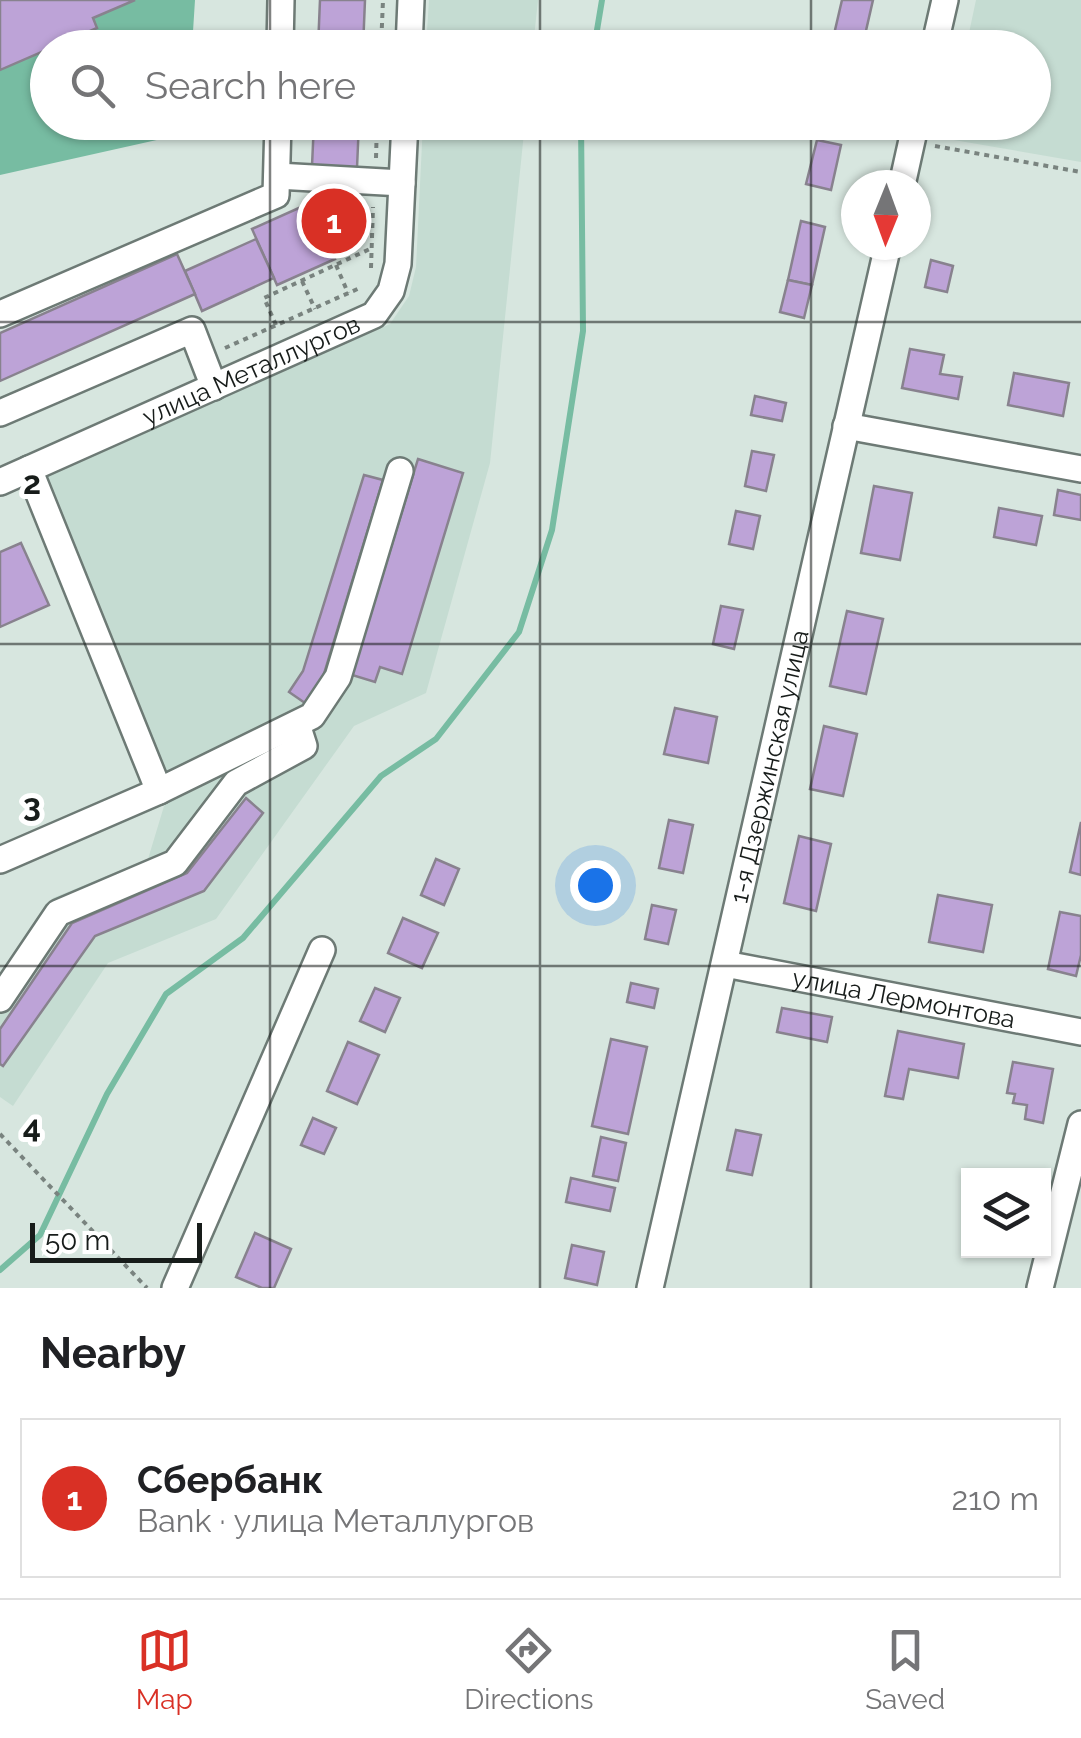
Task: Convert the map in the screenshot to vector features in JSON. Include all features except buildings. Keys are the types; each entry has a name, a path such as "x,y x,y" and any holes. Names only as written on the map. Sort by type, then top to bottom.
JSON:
{"street":[{"path":"280,30 281,0"},
{"path":"409,30 411,0"},
{"path":"938,30 945,0"},
{"path":"0,314 276,195 278,140"},
{"name":"улица Металлургов","path":"0,482 374,315 391,292 398,264 404,140"},
{"path":"907,170 917,140"},
{"path":"277,176 402,183"},
{"name":"1-я Дзержинская улица","path":"650,1288 885,260"},
{"path":"0,413 192,330 214,387"},
{"path":"846,426 1081,469"},
{"path":"29,469 159,791"},
{"path":"0,860 159,791 312,716 338,677 400,471"},
{"path":"0,999 58,912 175,864 236,784 304,746 297,724"},
{"path":"174,1288 322,950"},
{"name":"улица Лермонтова","path":"725,964 1081,1032"},
{"path":"1040,1288 1081,1124"}],"path":[{"path":"382,30 383,0"},
{"path":"203,358 370,284 376,140"},
{"path":"948,140 1081,172"},
{"path":"276,325 264,298 372,248"},
{"path":"336,265 348,293"},
{"path":"302,280 328,336"},
{"path":"0,1134 147,1288"}],"shaded area":[{"path":"0,0 195,0 193,30 30,30 30,140 157,140 0,175"},
{"path":"429,0 538,0 535,30 427,30"},
{"path":"976,0 1081,0 1081,162 954,140 1051,140 1051,30 970,30"},
{"path":"422,140 523,140 490,463 426,693 354,726 216,919 108,963 13,1106 0,1097 0,974 53,898 148,859 168,793 41,476 390,324 409,296 416,267"}],"waterway":[{"path":"597,30 602,0"},
{"path":"0,1270 40,1235 107,1094 166,994 243,938 381,776 436,739 519,632 552,530 583,331 581,140"}],"place":[{"name":"Сбербанк","path":"334,221"}]}
